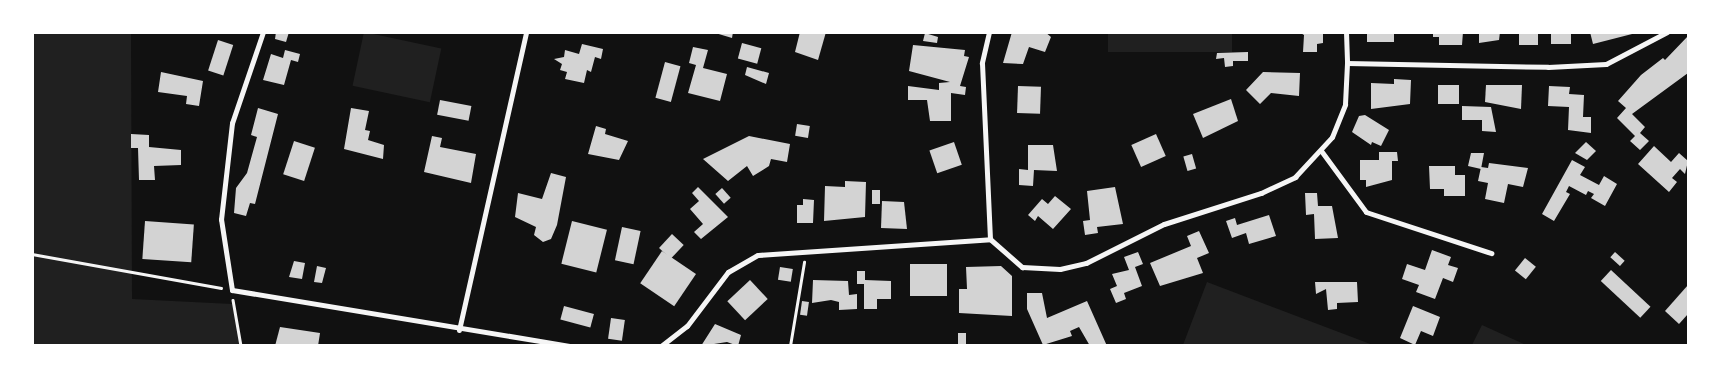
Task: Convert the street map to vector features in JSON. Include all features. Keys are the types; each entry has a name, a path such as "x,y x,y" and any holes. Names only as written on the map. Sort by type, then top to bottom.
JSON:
{"street":[{"path":"263,32 232,123 221,219 232,290 459,330 569,346"},
{"path":"459,330 526,32"},
{"path":"990,32 982,63 990,239"},
{"path":"661,346 687,326 741,263 758,255 990,239 1022,266 1060,269 1086,263 1164,224 1261,193 1295,177 1322,152 1345,104 1346,32"},
{"path":"1347,63 1606,64 1668,32"},
{"path":"1322,152 1366,212 1491,253"}],"path":[{"path":"790,346 806,251"},
{"path":"32,254 232,290 241,346"}],"shaded area":[{"path":"364,32 441,48 430,102 353,86"},
{"path":"32,33 131,33 132,299 232,304 241,345 33,345"},
{"path":"1108,33 1232,33 1232,52 1108,52"},
{"path":"1207,282 1373,345 1183,345"},
{"path":"1482,325 1526,345 1472,345"}],"building":[{"path":"276,32 289,32 286,42 275,39"},
{"path":"712,32 733,32 732,38"},
{"path":"800,32 826,32 818,60 795,52"},
{"path":"1012,32 1045,32 1051,37 1045,52 1029,47 1023,64 1003,63"},
{"path":"1299,32 1323,32 1323,43 1317,44 1317,52 1303,52 1304,35"},
{"path":"1367,32 1394,32 1394,42 1367,42"},
{"path":"1433,32 1463,32 1462,45 1439,45 1439,37 1433,37"},
{"path":"1479,32 1500,32 1499,40 1479,43"},
{"path":"1519,32 1538,32 1538,45 1519,45"},
{"path":"1551,32 1571,32 1571,44 1551,44"},
{"path":"1590,32 1635,32 1636,33 1593,44"},
{"path":"925,33 938,37 937,43 923,41"},
{"path":"1688,36 1688,73 1632,114 1645,127 1640,133 1649,141 1640,150 1630,141 1635,136 1617,118 1626,108 1618,101 1641,75 1663,58 1665,60"},
{"path":"218,40 233,45 223,75 208,70"},
{"path":"742,43 761,48 757,64 738,58"},
{"path":"582,44 603,49 601,59 595,57 591,72 587,70 584,83 565,79 567,72 560,70 562,64 554,59 564,57 565,50 579,54"},
{"path":"913,45 965,50 964,56 969,57 960,86 966,87 965,95 951,93 951,121 930,121 927,100 908,100 908,86 939,90 939,83 950,82 909,71"},
{"path":"693,47 708,50 703,68 727,74 720,101 688,93 696,65 689,63"},
{"path":"285,50 300,54 298,62 291,60 284,85 263,80 271,54 283,58"},
{"path":"1248,52 1248,61 1233,61 1233,66 1225,67 1224,58 1216,59 1217,53"},
{"path":"665,62 680,66 671,102 655,98"},
{"path":"747,67 769,73 766,84 745,75"},
{"path":"161,72 203,81 199,106 186,104 187,96 158,92"},
{"path":"1263,72 1300,73 1299,96 1271,93 1260,104 1246,90"},
{"path":"1394,79 1411,80 1410,104 1371,109 1371,83 1394,84"},
{"path":"1438,85 1459,85 1459,104 1438,104"},
{"path":"1486,85 1522,85 1521,109 1485,102"},
{"path":"1018,86 1041,87 1040,114 1017,113"},
{"path":"1549,86 1570,87 1569,94 1584,95 1583,117 1591,117 1591,133 1568,130 1569,107 1548,106"},
{"path":"1231,99 1238,121 1203,138 1193,114"},
{"path":"440,100 471,106 469,121 437,115"},
{"path":"1462,106 1491,107 1496,132 1482,131 1482,120 1462,120"},
{"path":"258,108 278,114 255,204 250,203 246,216 234,213 236,188 247,173 257,137 251,135"},
{"path":"351,108 369,111 365,130 370,131 368,140 384,145 383,159 344,149"},
{"path":"1365,115 1389,130 1381,146 1372,142 1371,145 1352,132 1359,116"},
{"path":"797,124 810,126 808,138 795,136"},
{"path":"596,126 606,129 605,134 628,141 619,160 588,154"},
{"path":"131,134 149,135 149,147 181,150 181,165 154,166 155,180 139,180 138,148 131,148"},
{"path":"1156,134 1166,156 1141,167 1131,145"},
{"path":"432,136 442,138 440,147 476,154 471,183 424,172"},
{"path":"749,136 790,144 787,162 771,159 769,166 753,176 747,166 728,181 703,159"},
{"path":"294,141 315,148 304,181 283,174"},
{"path":"954,142 962,165 937,173 929,150"},
{"path":"1586,142 1596,151 1587,160 1575,153"},
{"path":"1028,145 1053,145 1057,171 1034,170 1033,186 1019,185 1019,169 1028,170"},
{"path":"1654,146 1671,162 1679,153 1688,161 1685,174 1680,169 1672,178 1677,182 1669,192 1638,164"},
{"path":"1379,152 1397,152 1398,161 1392,161 1392,180 1366,187 1366,180 1360,180 1360,160 1379,160"},
{"path":"1471,153 1484,153 1481,169 1468,166"},
{"path":"1192,154 1196,168 1187,171 1183,156"},
{"path":"1572,160 1585,167 1580,175 1599,185 1604,176 1617,184 1605,206 1591,198 1594,194 1588,191 1586,195 1569,186 1566,192 1570,194 1554,221 1542,214"},
{"path":"1489,163 1528,168 1523,187 1508,184 1504,203 1485,199 1488,183 1478,181 1481,167 1488,168"},
{"path":"1429,166 1455,166 1455,175 1465,175 1465,196 1444,196 1444,189 1430,189"},
{"path":"551,173 566,177 557,225 551,239 543,242 534,235 536,227 515,217 518,193 542,199"},
{"path":"845,181 866,182 865,217 824,221 825,186 845,187"},
{"path":"698,187 728,217 701,239 694,232 703,224 690,209 699,201 692,193"},
{"path":"1115,187 1123,224 1097,227 1098,233 1085,235 1083,221 1090,220 1087,191"},
{"path":"722,188 731,198 724,204 715,194"},
{"path":"872,190 880,190 880,204 872,204"},
{"path":"1305,193 1317,193 1318,206 1332,206 1338,238 1315,239 1314,214 1306,215"},
{"path":"1055,196 1071,209 1053,229 1038,216 1035,221 1028,215 1042,199 1048,204"},
{"path":"803,199 814,200 813,223 797,223 797,205 803,205"},
{"path":"882,201 904,202 907,229 881,228"},
{"path":"1269,215 1276,236 1249,244 1246,233 1232,238 1226,221 1235,218 1237,225"},
{"path":"145,221 194,224 191,262 142,259"},
{"path":"572,221 607,230 596,272 561,264"},
{"path":"622,227 641,231 634,264 615,260"},
{"path":"1199,231 1209,253 1197,258 1203,273 1160,286 1150,263 1191,246 1187,236"},
{"path":"672,234 684,245 671,259 659,248"},
{"path":"1432,250 1451,257 1448,265 1458,268 1453,282 1443,278 1435,299 1416,292 1419,285 1402,279 1407,264 1425,270"},
{"path":"662,251 696,274 674,306 640,283"},
{"path":"1138,252 1143,264 1135,267 1142,286 1124,293 1126,299 1116,303 1110,289 1117,286 1112,274 1129,270 1124,257"},
{"path":"1615,252 1625,261 1620,266 1610,257"},
{"path":"1525,258 1536,267 1526,279 1515,270"},
{"path":"294,261 305,263 302,279 289,277"},
{"path":"910,264 947,264 947,296 910,296"},
{"path":"317,266 326,268 322,283 314,282"},
{"path":"1001,266 1012,276 1012,316 959,313 959,289 967,289 966,267"},
{"path":"780,267 793,269 791,282 778,280"},
{"path":"1611,270 1650,307 1640,318 1601,281"},
{"path":"857,271 865,271 865,280 891,281 891,299 877,299 877,309 864,309 864,284 857,284"},
{"path":"750,280 768,299 745,320 727,301"},
{"path":"813,280 848,281 849,295 857,294 857,309 839,310 839,302 831,300 812,303"},
{"path":"1315,282 1357,282 1358,302 1337,303 1337,309 1328,310 1326,289 1316,294"},
{"path":"1688,285 1688,314 1679,324 1665,311"},
{"path":"1027,293 1042,293 1047,318 1087,301 1107,346 1090,346 1079,327 1070,331 1072,336 1043,345 1027,309"},
{"path":"802,301 809,302 807,316 800,315"},
{"path":"564,306 594,314 590,328 560,320"},
{"path":"1413,306 1440,317 1433,336 1421,331 1415,345 1400,338"},
{"path":"611,318 625,320 622,341 608,339"},
{"path":"715,324 741,335 738,346 727,342 701,346"},
{"path":"280,327 320,333 318,346 275,346"},
{"path":"958,333 966,333 966,346 958,346"}]}
